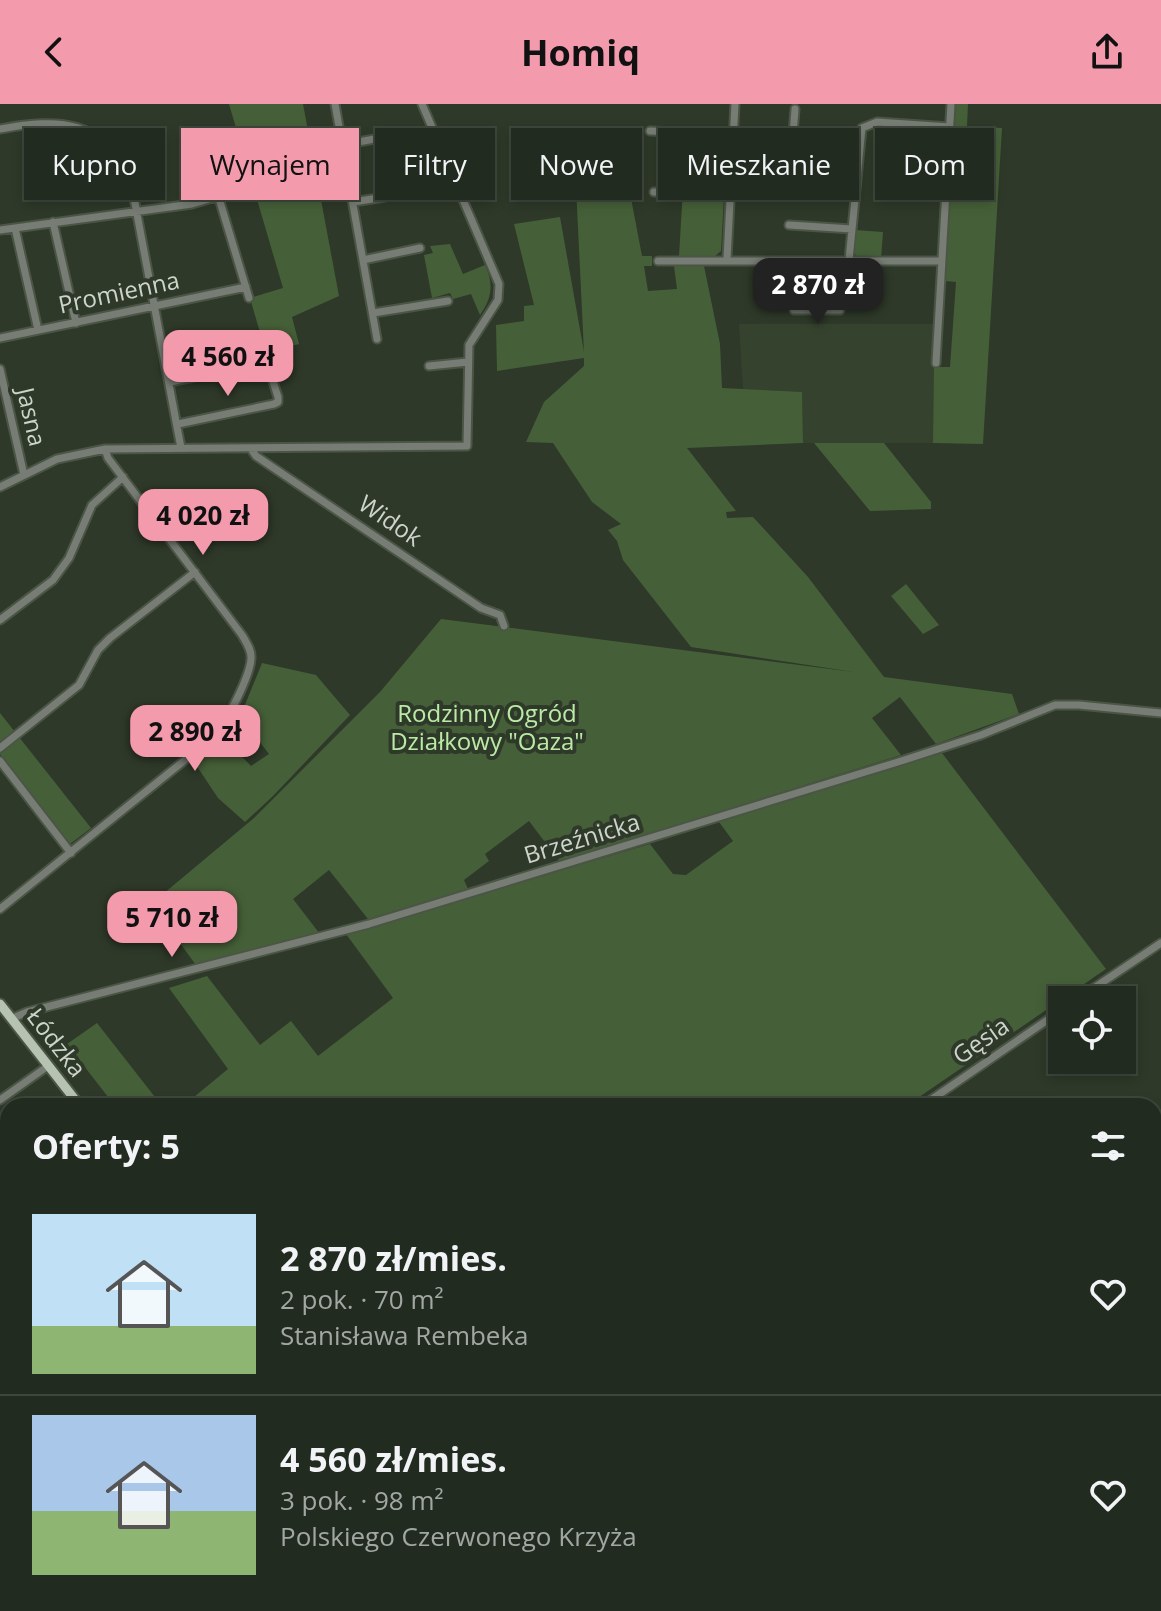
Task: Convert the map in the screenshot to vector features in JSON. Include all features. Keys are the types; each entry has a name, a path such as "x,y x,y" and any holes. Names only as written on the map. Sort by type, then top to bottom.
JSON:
{"main road":[{"name":"Łódzka","path":"0,1004 74,1098"}],"street":[{"path":"335,104 339,128"},
{"path":"0,487 57,459 105,449 467,446 469,345 498,300 499,284 422,104"},
{"path":"733,128 735,104"},
{"path":"936,363 951,104"},
{"path":"794,128 795,109"},
{"path":"0,129 58,122 93,135 111,148 126,169 181,448"},
{"path":"859,152 861,131 869,123 950,127"},
{"path":"650,131 658,131"},
{"path":"654,192 658,192"},
{"path":"375,198 353,202 377,339"},
{"path":"0,230 206,200"},
{"path":"220,200 249,298"},
{"path":"727,259 729,200"},
{"path":"849,260 855,200"},
{"path":"53,222 76,323"},
{"path":"789,225 852,229"},
{"path":"15,228 38,330"},
{"path":"363,260 420,248"},
{"path":"658,261 942,261"},
{"path":"794,262 794,310 840,310 840,261"},
{"name":"Promienna","path":"0,338 246,287"},
{"path":"373,313 448,301"},
{"path":"170,382 264,360 276,391 277,404 178,424"},
{"path":"429,366 468,362"},
{"name":"Jasna","path":"0,369 24,475"},
{"path":"0,909 216,735 231,712 250,666 251,653 242,635 106,455 105,449"},
{"name":"Widok","path":"251,449 256,456 481,608 500,615 504,626"},
{"path":"0,620 49,583 61,570 92,505 123,477"},
{"path":"0,748 79,685 104,643 195,572"},
{"name":"Brzeźnicka","path":"11,1019 27,1012 347,930 439,903 898,762 981,735 1055,705 1161,713"},
{"path":"0,761 71,853"},
{"path":"1097,986 1161,943"},
{"name":"Gęsia","path":"934,1098 1048,1020"},
{"path":"3,1098 48,1066"}],"shaded area":[{"path":"739,324 935,324 933,443 803,443 802,392 743,389"}],"green space":[{"path":"229,104 303,104 308,128 236,128"},
{"path":"956,104 968,104 967,126 1002,128 983,444 933,443 934,367 950,367 956,282 945,281 950,200 994,200 994,128 955,128"},
{"path":"257,200 321,200 339,296 292,317 299,344 266,353 250,298 283,288"},
{"name":"Rodzinny Ogród Działkowy \"Oaza\"","path":"577,200 631,200 642,256 652,256 652,266 644,266 648,291 677,289 674,266 704,266 720,344 722,388 802,392 803,443 687,448 736,511 726,512 727,518 753,517 808,577 884,677 1012,694 1019,714 936,744 900,697 872,718 901,755 560,862 529,821 485,854 489,861 464,880 468,889 368,919 329,870 293,899 320,934 196,965 151,904 254,818 380,692 441,619 854,672 691,647 623,560 617,541 608,530 621,524 592,502 553,443 526,442 544,402 584,366 584,358 497,371 496,325 524,321 524,306 534,305 514,224 560,217 584,352"},
{"path":"682,200 724,200 721,251 715,256 679,256"},
{"path":"855,230 883,232 881,259 856,257"},
{"path":"450,244 463,274 485,265 490,278 490,291 480,315 471,294 453,299 450,293 432,298 424,255 433,253 430,246"},
{"path":"814,443 884,443 931,502 931,509 870,511"},
{"path":"906,584 939,625 923,634 891,596"},
{"path":"262,663 316,675 350,715 245,822 218,798 194,762 221,735 251,766 269,754 240,717"},
{"path":"0,713 91,828 70,844 0,754"},
{"path":"942,753 1106,969 1081,986 1048,986 1048,1009 918,1098 193,1098 228,1069 169,988 207,976 260,1045 291,1021 318,1056 393,998 346,934 650,844 673,874 686,875 733,841 719,822"},
{"path":"97,1023 156,1098 109,1098 67,1044"}]}
